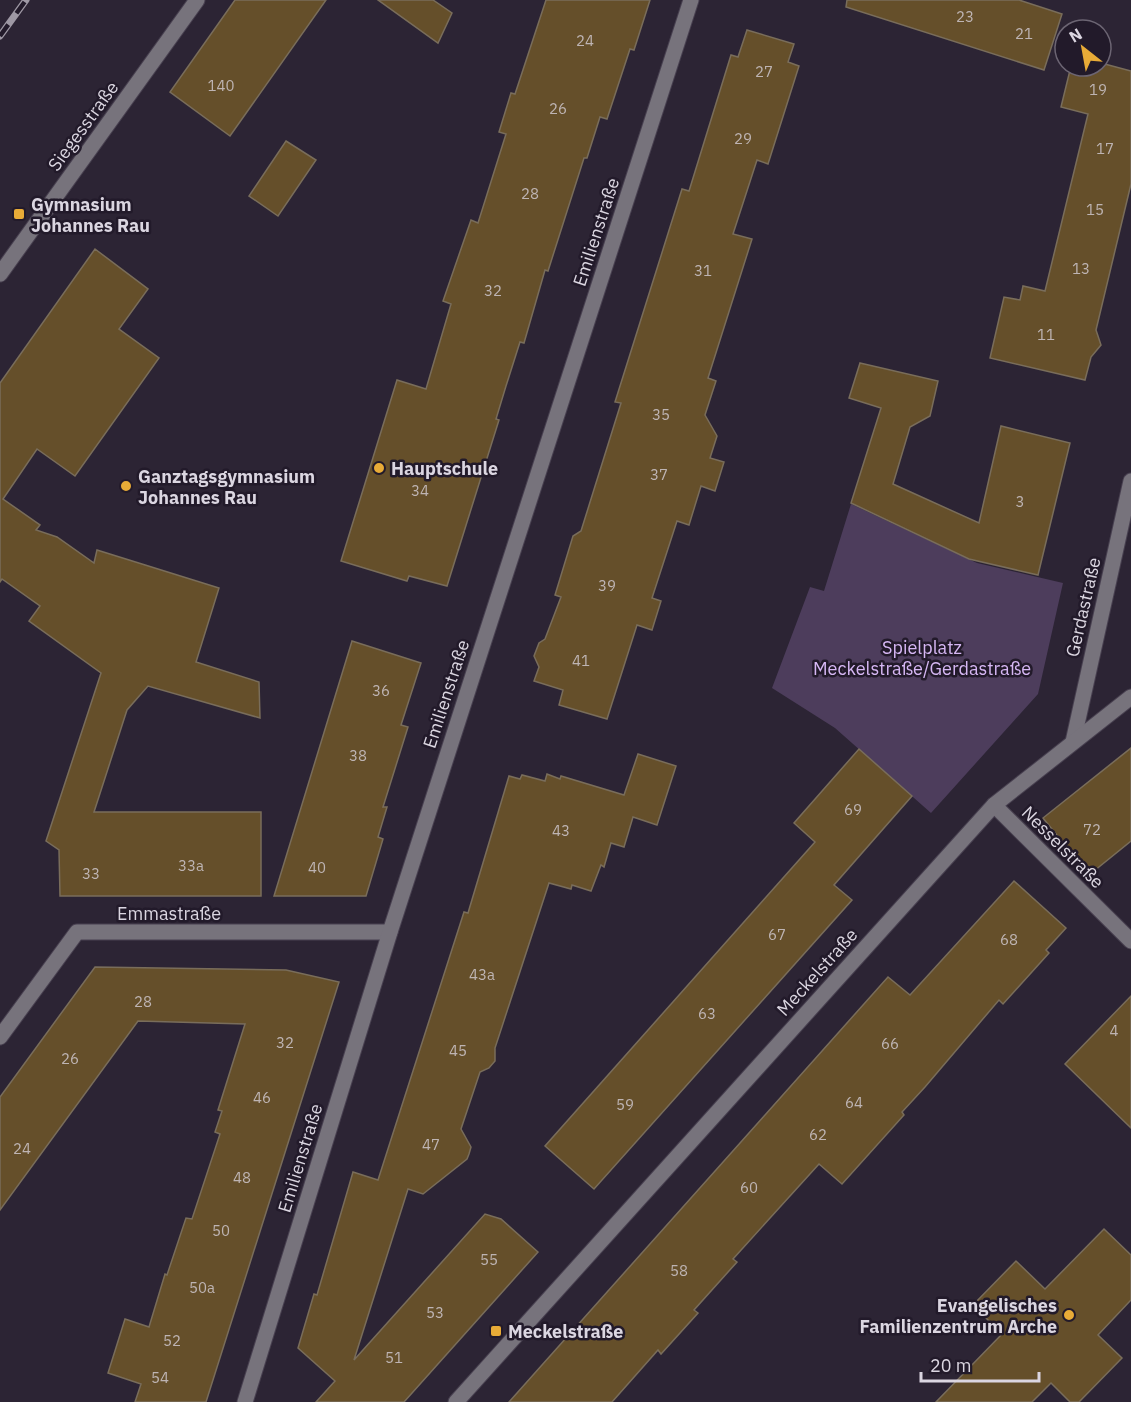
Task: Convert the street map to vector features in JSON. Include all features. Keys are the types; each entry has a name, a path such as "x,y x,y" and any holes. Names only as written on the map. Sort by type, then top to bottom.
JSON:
{"street":[{"name":"Siegesstraße","path":"0,274 197,0"},
{"name":"Emilienstraße","path":"244,1402 390,933 691,0"},
{"name":"Gerdastraße","path":"1073,742 1131,481"},
{"name":"Meckelstraße","path":"456,1402 994,805 1131,697"},
{"name":"Nesselstraße","path":"994,805 1131,941"},
{"name":"Emmastraße","path":"0,1037 77,932 390,933"}],"green space":[{"name":"Spielplatz Meckelstraße/Gerdastraße","path":"851,504 977,563 1063,583 1038,694 931,813 835,728 772,688 810,587 824,591"}],"building":[{"path":"235,0 326,0 230,136 170,92"},
{"path":"378,0 433,0 452,13 438,43"},
{"path":"546,0 650,0 634,50 630,49 607,119 600,117 587,158 584,158 548,271 545,270 524,343 520,342 496,419 499,420 447,586 409,576 407,581 341,561 397,380 426,389 451,304 443,301 471,220 478,223 506,134 499,132 511,93 515,94"},
{"path":"847,0 1019,0 1062,14 1061,18 1053,18 1053,42 1044,70 846,7"},
{"path":"747,30 794,44 788,62 799,66 768,164 757,160 733,234 752,239 708,378 716,381 705,415 717,436 710,458 724,462 715,491 701,486 689,525 677,521 652,598 661,601 652,630 637,625 607,719 559,705 563,690 534,681 539,667 534,656 539,643 545,639 561,597 555,595 573,536 581,531 621,403 615,402 682,189 689,191 731,55 738,57"},
{"path":"1113,66 1131,71 1131,184 1096,330 1101,345 1091,357 1085,380 990,358 1004,297 1020,300 1023,286 1045,291 1088,114 1061,107 1068,78 1113,78"},
{"path":"286,141 316,160 278,216 249,196"},
{"path":"95,249 148,289 119,329 159,358 75,476 37,449 3,499 40,525 36,530 57,537 94,563 97,550 219,588 196,662 259,682 260,718 148,686 127,710 94,812 261,812 261,896 60,896 59,850 46,841 101,673 29,621 40,606 2,579 0,582 0,383"},
{"path":"860,363 938,381 930,416 910,427 893,484 979,523 1001,426 1070,443 1038,575 969,559 851,503 881,408 849,398"},
{"path":"352,641 421,663 401,725 408,727 383,807 387,807 378,837 383,839 366,896 274,896"},
{"path":"1131,748 1131,841 1089,875 1043,818"},
{"path":"859,749 912,796 834,885 852,900 594,1189 545,1146 815,842 794,823"},
{"path":"638,754 676,766 657,825 633,817 624,847 611,843 604,867 601,865 591,891 572,885 571,889 549,883 495,1048 495,1061 489,1068 480,1072 461,1129 471,1147 467,1159 423,1194 408,1189 354,1360 485,1214 501,1219 538,1252 404,1402 316,1402 335,1381 298,1348 314,1294 317,1295 353,1172 378,1180 464,912 468,913 509,776 520,779 522,775 545,781 547,774 560,779 561,776 624,795"},
{"path":"1014,881 1066,928 1046,950 1049,953 1003,1004 999,1000 902,1112 904,1115 842,1184 819,1164 733,1259 737,1262 694,1310 698,1313 661,1354 658,1350 612,1402 509,1402 888,977 910,995"},
{"path":"95,967 286,970 339,982 206,1402 135,1402 141,1384 108,1373 125,1319 149,1327 165,1274 167,1275 186,1218 192,1219 220,1134 215,1132 222,1111 218,1110 245,1024 138,1021 0,1210 0,1097"},
{"path":"1131,996 1131,1128 1065,1064"},
{"name":"Evangelisches Familienzentrum Arche","path":"1104,1229 1131,1255 1131,1300 1098,1335 1122,1358 1079,1402 1070,1402 1051,1383 1032,1402 936,1402 1002,1334 973,1305 1016,1261 1045,1289"}],"railway":[{"path":"0,36 26,0"}],"place":[{"name":"Gymnasium Johannes Rau","path":"19,214"},
{"name":"Hauptschule","path":"379,468"},
{"name":"Ganztagsgymnasium Johannes Rau","path":"126,486"},
{"name":"Evangelisches Familienzentrum Arche","path":"1069,1315"},
{"name":"Meckelstraße","path":"496,1331"}]}
